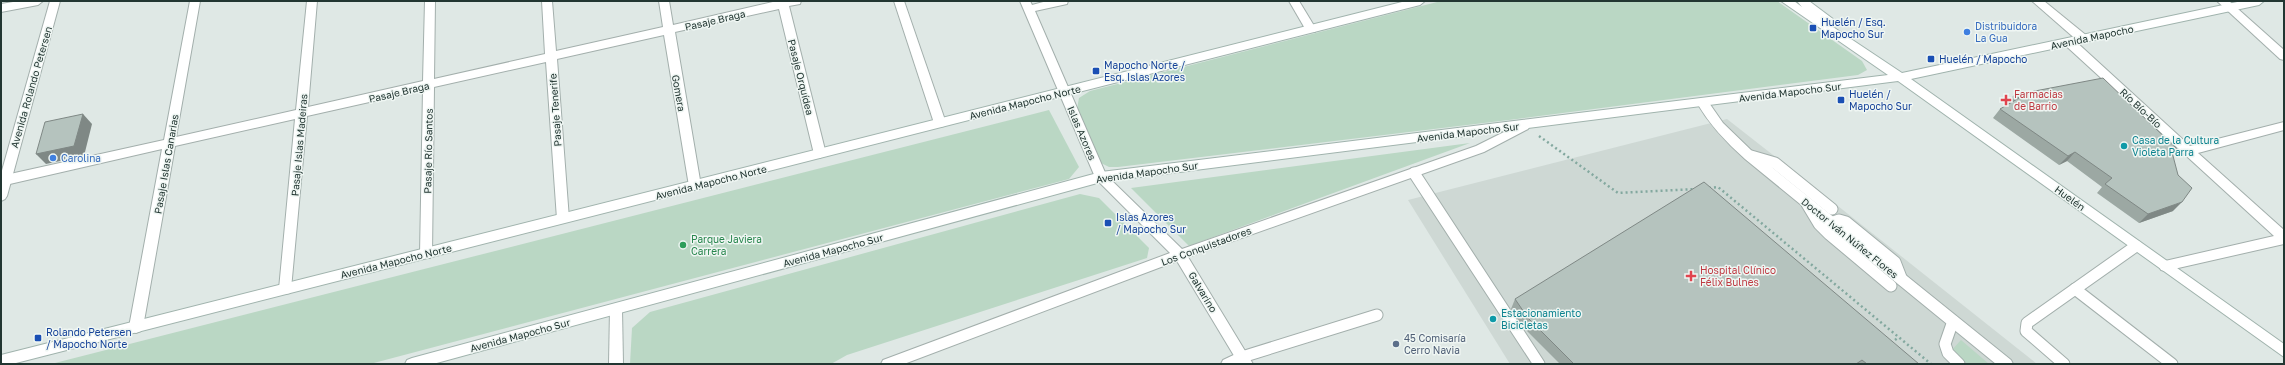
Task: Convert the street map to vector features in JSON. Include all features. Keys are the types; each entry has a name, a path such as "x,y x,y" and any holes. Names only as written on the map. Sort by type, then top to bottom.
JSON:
{"street":[{"path":"1,8 38,1"},
{"name":"Avenida Rolando Petersen","path":"1,196 3,180 55,1"},
{"name":"Pasaje Islas Canarias","path":"136,327 195,1"},
{"name":"Pasaje Islas Madeiras","path":"285,289 312,1"},
{"name":"Pasaje Río Santos","path":"426,254 430,1"},
{"name":"Pasaje Tenerife","path":"547,1 563,219"},
{"name":"Gomera","path":"664,1 695,186"},
{"name":"Pasaje Braga","path":"3,180 302,114 669,30 783,2 796,1"},
{"path":"900,1 940,123"},
{"path":"1027,5 1063,1"},
{"path":"1294,1 1311,29"},
{"name":"Avenida Mapocho Norte","path":"1,361 1420,1"},
{"name":"Huelén","path":"1786,1 1900,77 2284,351"},
{"name":"Huelén","path":"1802,1 1837,28 1855,46"},
{"path":"2037,1 2083,39"},
{"name":"Avenida Mapocho","path":"1900,77 2070,42 2225,4 2260,1"},
{"name":"Pasaje Orquídea","path":"783,2 820,154"},
{"path":"2225,4 2284,56"},
{"name":"Islas Azores","path":"1027,5 1101,177"},
{"name":"Río Bío-Bío","path":"2070,42 2187,151 2284,238"},
{"name":"Avenida Mapocho Sur","path":"412,364 1101,177 1524,126 1900,77"},
{"name":"Doctor Iván Núñez Flores","path":"1703,103 1713,121 1807,204 1830,229 1896,283 1954,321 2006,364"},
{"name":"Los Conquistadores","path":"888,364 1180,255 1480,149 1524,126"},
{"path":"2187,151 2284,126"},
{"name":"Galvarino","path":"1101,177 1180,255 1244,361"},
{"path":"2165,266 2284,238"},
{"path":"616,308 616,364"},
{"path":"1228,364 1244,361"}],"lane":[{"path":"1751,156 1775,163 1832,209"},
{"path":"1414,173 1539,364"},
{"path":"2064,364 2034,340 2026,331 2027,323 2136,246"},
{"path":"2074,289 2172,364"},
{"path":"1244,361 1376,315"},
{"path":"1954,321 1944,339 1944,347 1950,356 1959,364"}],"path":[{"path":"1524,126 1618,193 1697,189"},
{"path":"1705,188 1718,188 1930,364"},
{"path":"1888,345 1899,338"}],"shaded area":[{"name":"Hospital Clínico Félix Bulnes","path":"1727,119 2037,364 1510,364 1408,200"}],"green space":[{"path":"1441,1 1777,1 1862,61 1867,70 1858,75 1517,119 1118,167 1109,167 1101,163 1077,109 1079,98 1090,91"},
{"path":"1049,110 1079,167 1069,179 370,364 51,364"},
{"path":"1470,143 1189,246 1131,188"},
{"path":"1080,194 1099,198 1149,248 1147,258 847,355 831,364 630,364 632,328 650,312"},
{"path":"1961,340 1989,364 1967,364 1951,351"}],"building":[{"path":"2103,78 2177,149 2172,152 2178,175 2192,188 2182,202 2148,214 2105,184 2112,178 2075,152 2068,156 2000,109 2019,98 2014,95"},
{"path":"83,114 74,146 36,154 45,122"},
{"path":"1704,182 1919,364 1867,364 1862,360 1856,364 1574,364 1528,318 1515,299"}],"place":[{"name":"Huelén / Esq. Mapocho Sur","path":"1813,28"},
{"name":"Distribuidora La Gua","path":"1967,32"},
{"name":"Huelén / Mapocho","path":"1931,59"},
{"name":"Mapocho Norte / Esq. Islas Azores","path":"1096,71"},
{"name":"Huelén / Mapocho Sur","path":"1841,100"},
{"name":"Farmacias de Barrio","path":"2006,100"},
{"name":"Casa de la Cultura Violeta Parra","path":"2124,146"},
{"name":"Carolina","path":"53,158"},
{"name":"Islas Azores / Mapocho Sur","path":"1108,223"},
{"name":"Parque Javiera Carrera","path":"683,245"},
{"name":"Hospital Clínico Félix Bulnes","path":"1691,276"},
{"name":"Estacionamiento Bicicletas","path":"1493,319"},
{"name":"Rolando Petersen / Mapocho Norte","path":"38,338"},
{"name":"45 Comisaría Cerro Navia","path":"1396,344"}]}
